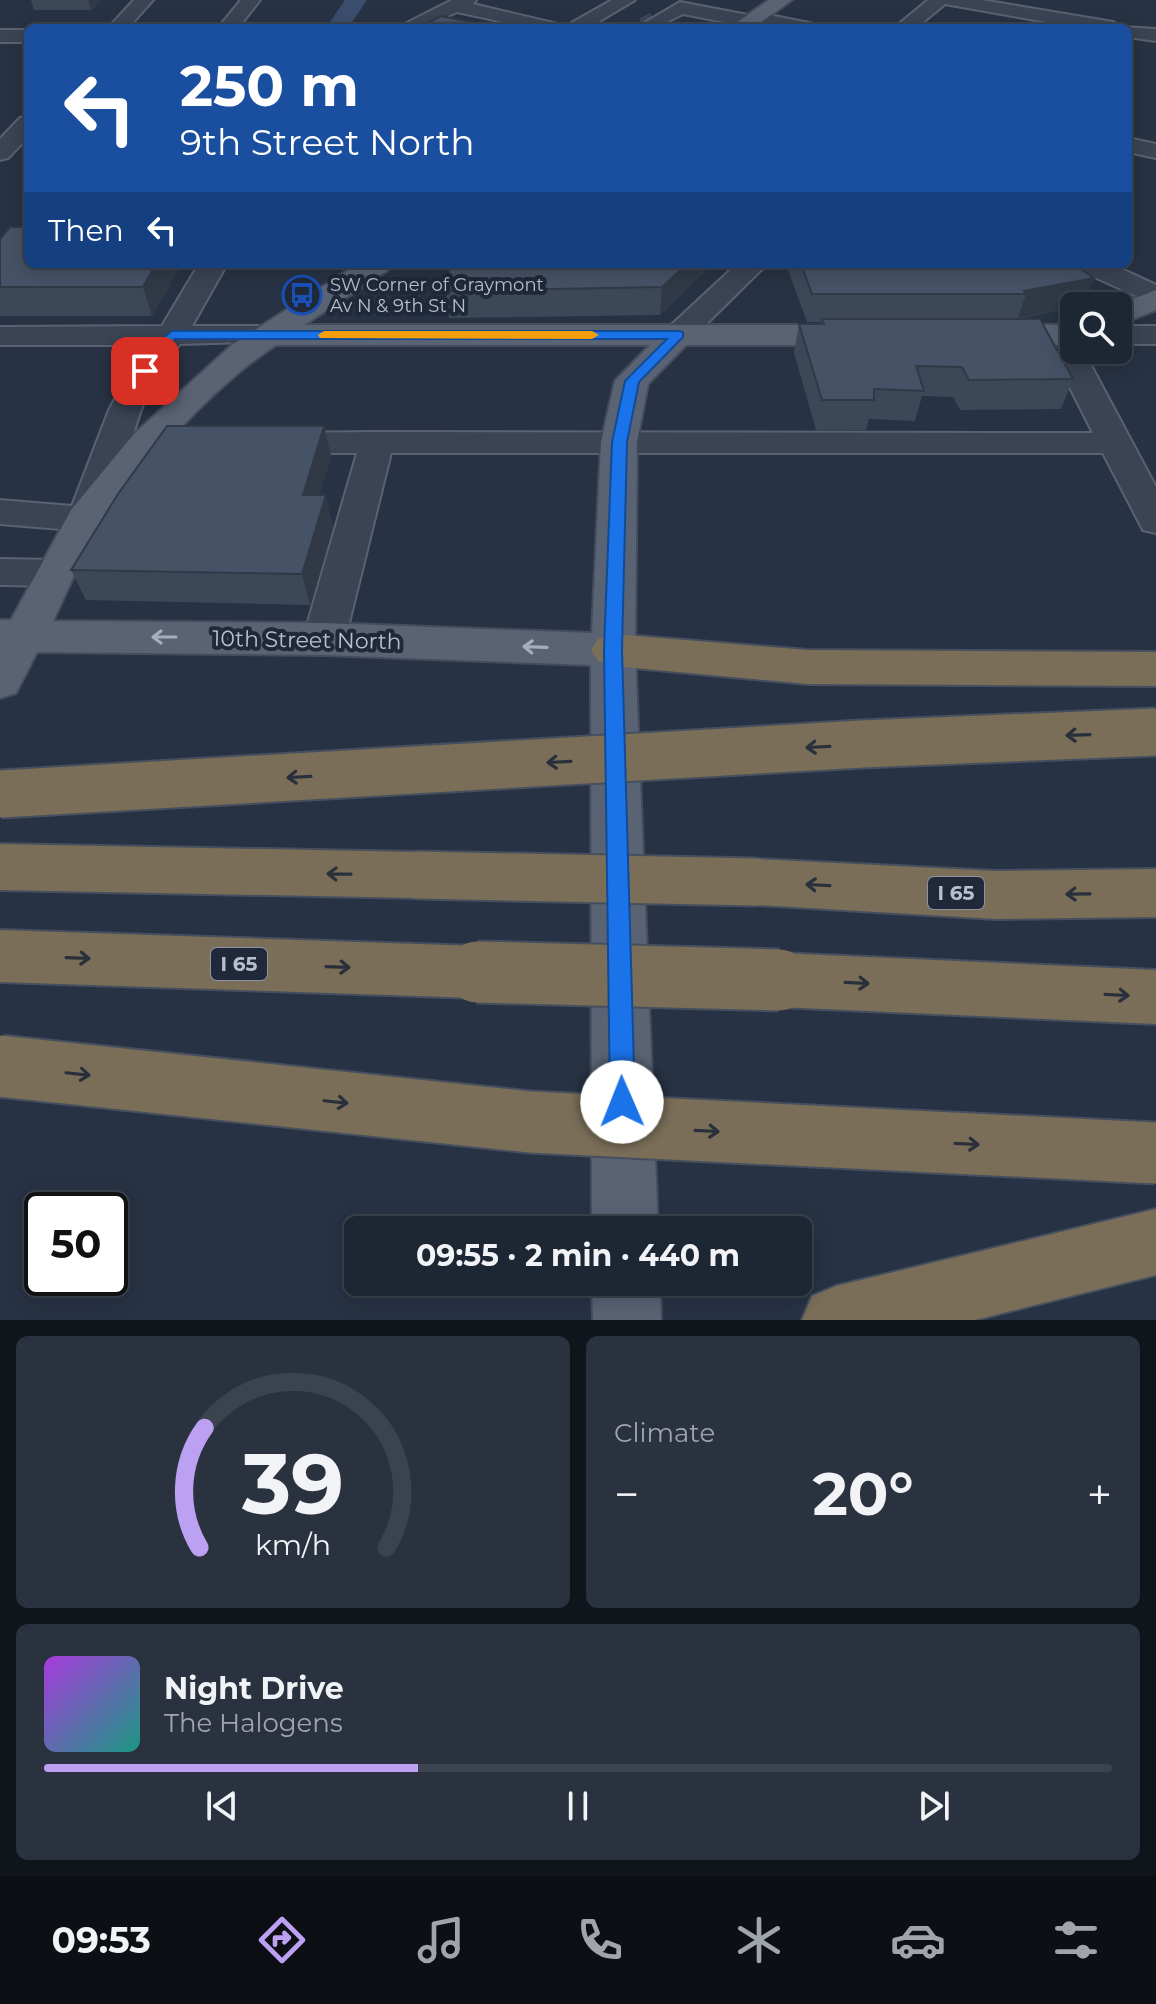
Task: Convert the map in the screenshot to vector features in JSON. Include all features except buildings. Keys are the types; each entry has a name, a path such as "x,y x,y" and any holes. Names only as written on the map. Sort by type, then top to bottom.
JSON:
{"highway":[{"path":"613,650 745,664 808,667 1156,669"},
{"path":"0,794 862,744 1156,732"},
{"name":"I 65","path":"17,867 756,882 996,895 1156,893"},
{"name":"I 65","path":"0,956 779,980 1156,997"},
{"path":"0,1066 530,1122 1156,1153"},
{"path":"836,1320 1156,1242"}],"main road":[{"path":"751,20 782,0"},
{"path":"0,681 12,636 56,573 85,519 146,443 244,351 372,268"},
{"path":"1132,309 1156,297"},
{"path":"269,335 884,335"},
{"path":"625,1216 613,650 619,442 632,381 678,335"},
{"path":"963,335 1060,335"},
{"name":"10th Street North","path":"12,636 324,639 613,650"},
{"path":"626,1296 627,1320"}],"street":[{"path":"122,24 144,0"},
{"path":"231,24 251,0"},
{"path":"581,24 626,0"},
{"path":"909,24 939,0"},
{"path":"950,0 1096,24"},
{"path":"416,24 462,3 542,24"},
{"path":"718,7 751,20"},
{"path":"655,22 680,8 779,24"},
{"path":"1132,32 1156,35"},
{"path":"0,36 24,36"},
{"path":"0,153 24,127"},
{"path":"1132,146 1156,151"},
{"path":"0,512 85,519 125,410 155,351 172,335 211,268"},
{"path":"678,335 749,268"},
{"path":"1097,268 1156,297"},
{"path":"2,339 269,335"},
{"path":"1132,335 1156,335"},
{"path":"1074,364 1156,521"},
{"path":"324,639 377,442"},
{"path":"146,443 188,443"},
{"path":"235,443 1116,443"},
{"path":"0,572 56,573"}],"waterway":[{"path":"340,24 356,0"}],"tunnel":[{"path":"651,24 655,22"}],"slow traffic":[{"path":"324,335 592,335"}],"place":[{"name":"SW Corner of Graymont Av N & 9th St N","path":"302,295"}],"route":[{"path":"145,371 155,351 172,335 678,335 632,381 619,442 613,650 622,1102"}]}
